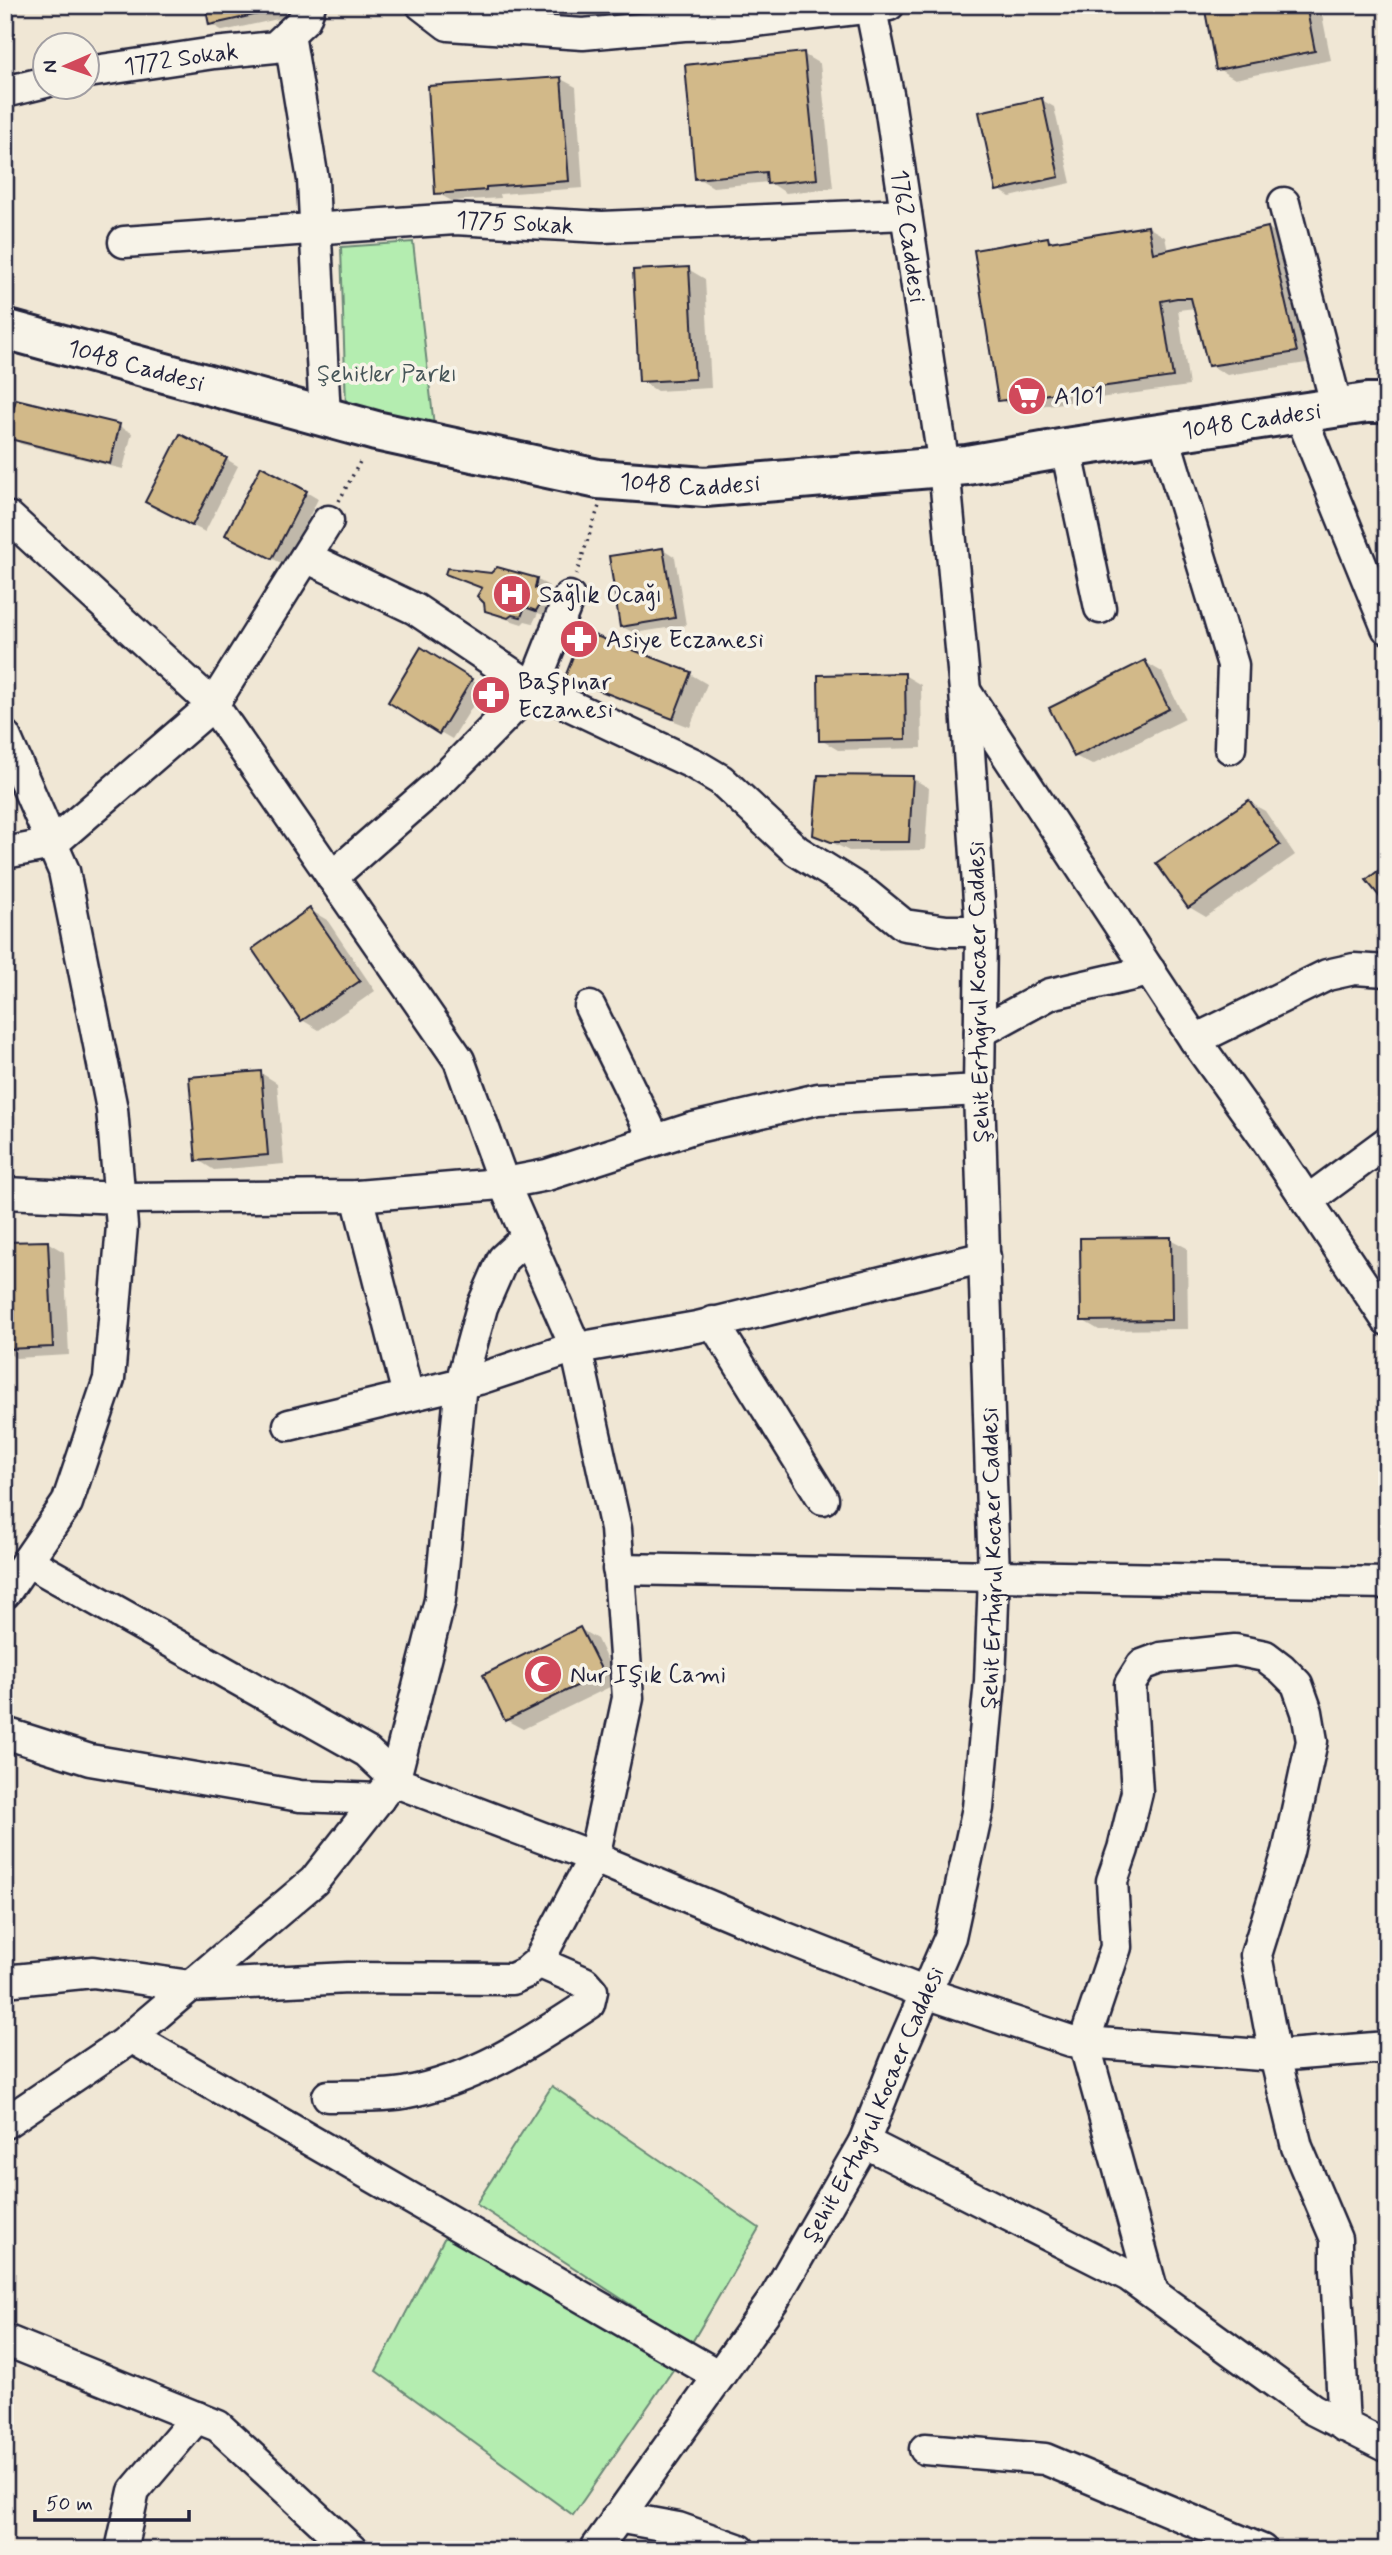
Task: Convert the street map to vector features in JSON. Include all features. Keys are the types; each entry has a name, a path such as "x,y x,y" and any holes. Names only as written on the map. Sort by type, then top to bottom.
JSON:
{"main road":[{"name":"1048 Caddesi","path":"5,329 376,431 607,480 705,486 944,467 1163,433 1387,403"}],"street":[{"path":"310,5 305,19 282,41 313,180 325,417"},
{"path":"422,5 448,25 583,34 729,24 877,6"},
{"path":"543,5 558,33"},
{"name":"1762 Caddesi","path":"877,6 944,467"},
{"name":"1772 Sokak","path":"102,70 282,41"},
{"path":"5,92 32,85"},
{"path":"1284,203 1319,411 1387,628"},
{"name":"1775 Sokak","path":"124,242 455,219 602,227 906,214"},
{"path":"1163,433 1233,665 1230,748"},
{"path":"1066,448 1100,608"},
{"name":"Şehit Ertuğrul Kocaer Caddesi","path":"596,2550 774,2299 864,2141 950,1937 978,1808 990,1681 994,1577 979,1090 981,931 965,691 944,467"},
{"path":"5,1981 93,1972 190,1986 348,1978 512,1979 526,1973 538,1962 594,1857 628,1698 616,1530 576,1349 504,1184 459,1060 213,705 10,519"},
{"path":"5,853 52,844 213,705 328,521"},
{"path":"306,556 415,609 533,688 694,764 721,780 797,851 866,894 904,925 947,932 981,931"},
{"path":"332,877 438,784 533,688 569,597"},
{"path":"965,691 1195,1040 1266,1139 1387,1320"},
{"path":"5,736 64,871 112,1109 122,1227 109,1379 67,1503 14,1575 367,1752 387,1789"},
{"path":"1195,1040 1326,975 1354,969 1387,971"},
{"path":"980,1032 1050,994 1150,971"},
{"path":"590,1007 655,1140"},
{"path":"5,1194 120,1198 357,1196 504,1184 547,1175 693,1128 817,1099 979,1090"},
{"path":"1307,1200 1387,1142"},
{"path":"357,1196 408,1395"},
{"path":"5,2123 131,2037 314,1881 387,1789 440,1600 461,1383 482,1307 503,1259 527,1237"},
{"path":"289,1425 461,1383 576,1349 713,1322 985,1257"},
{"path":"713,1322 823,1499"},
{"path":"618,1569 1387,1583"},
{"path":"1153,2293 1084,2042 1116,1947 1111,1881 1123,1849 1137,1792 1130,1684 1142,1665 1161,1658 1235,1650 1265,1656 1297,1684 1307,1712 1312,1741 1288,1852 1256,1955 1275,2056 1297,2147 1336,2239 1345,2426"},
{"path":"5,1733 103,1762 300,1796 387,1789 401,1784 594,1857 776,1934 926,1993 1072,2041 1275,2056 1387,2047"},
{"path":"328,2096 401,2094 457,2079 518,2050 589,2004 592,1991 584,1982 538,1962"},
{"path":"131,2037 719,2376"},
{"path":"864,2141 1129,2276 1312,2409 1387,2447"},
{"path":"5,2340 218,2426 352,2550"},
{"path":"121,2550 134,2491 197,2417"},
{"path":"925,2449 1045,2459 1262,2550"},
{"path":"617,2517 678,2528 740,2550"}],"path":[{"path":"328,521 376,431"},
{"path":"569,597 607,480"}],"green space":[{"name":"Şehitler Parkı","path":"413,242 434,426 346,408 341,247"},
{"path":"552,2086 759,2228 691,2344 476,2204"},
{"path":"448,2231 677,2364 573,2515 376,2371"}],"building":[{"path":"205,5 266,5 267,12 209,25"},
{"path":"1204,5 1306,5 1315,51 1216,70"},
{"path":"804,52 817,179 767,184 766,172 695,179 685,65"},
{"path":"561,77 569,181 435,194 428,86"},
{"path":"1042,98 1059,177 996,191 979,112"},
{"path":"1148,226 1153,253 1268,227 1297,352 1208,366 1191,298 1177,298 1161,301 1173,377 998,401 974,250 1048,237 1049,242"},
{"path":"689,267 695,379 639,382 633,270"},
{"path":"16,399 120,424 110,464 6,438"},
{"path":"180,434 227,458 192,526 145,502"},
{"path":"261,466 307,491 272,559 225,535"},
{"path":"663,548 675,618 620,627 609,556"},
{"name":"Sağlık Ocağı","path":"497,567 537,578 535,588 547,592 536,611 525,607 521,617 512,615 508,618 485,611 484,603 477,596 482,588 445,574 447,568 491,573"},
{"path":"583,631 691,672 673,719 565,677"},
{"path":"421,647 472,679 439,734 388,702"},
{"path":"1145,660 1169,709 1074,757 1049,708"},
{"path":"905,673 906,739 819,741 818,675"},
{"path":"818,775 913,776 909,842 831,842 813,835"},
{"path":"1249,800 1280,845 1188,908 1156,863"},
{"path":"1387,864 1387,906 1366,880"},
{"path":"310,908 360,981 301,1021 252,949"},
{"path":"261,1071 268,1155 196,1161 189,1077"},
{"path":"1171,1237 1172,1320 1081,1321 1080,1238"},
{"path":"48,1241 53,1347 5,1349 5,1242"},
{"name":"Nur Işık Cami","path":"580,1627 603,1673 505,1721 483,1675"}],"place":[{"name":"A101","path":"1027,396"},
{"name":"Sağlık Ocağı","path":"512,594"},
{"name":"Asiye Eczanesi","path":"579,639"},
{"name":"Başpınar Eczanesi","path":"491,695"},
{"name":"Nur Işık Cami","path":"543,1674"}]}
